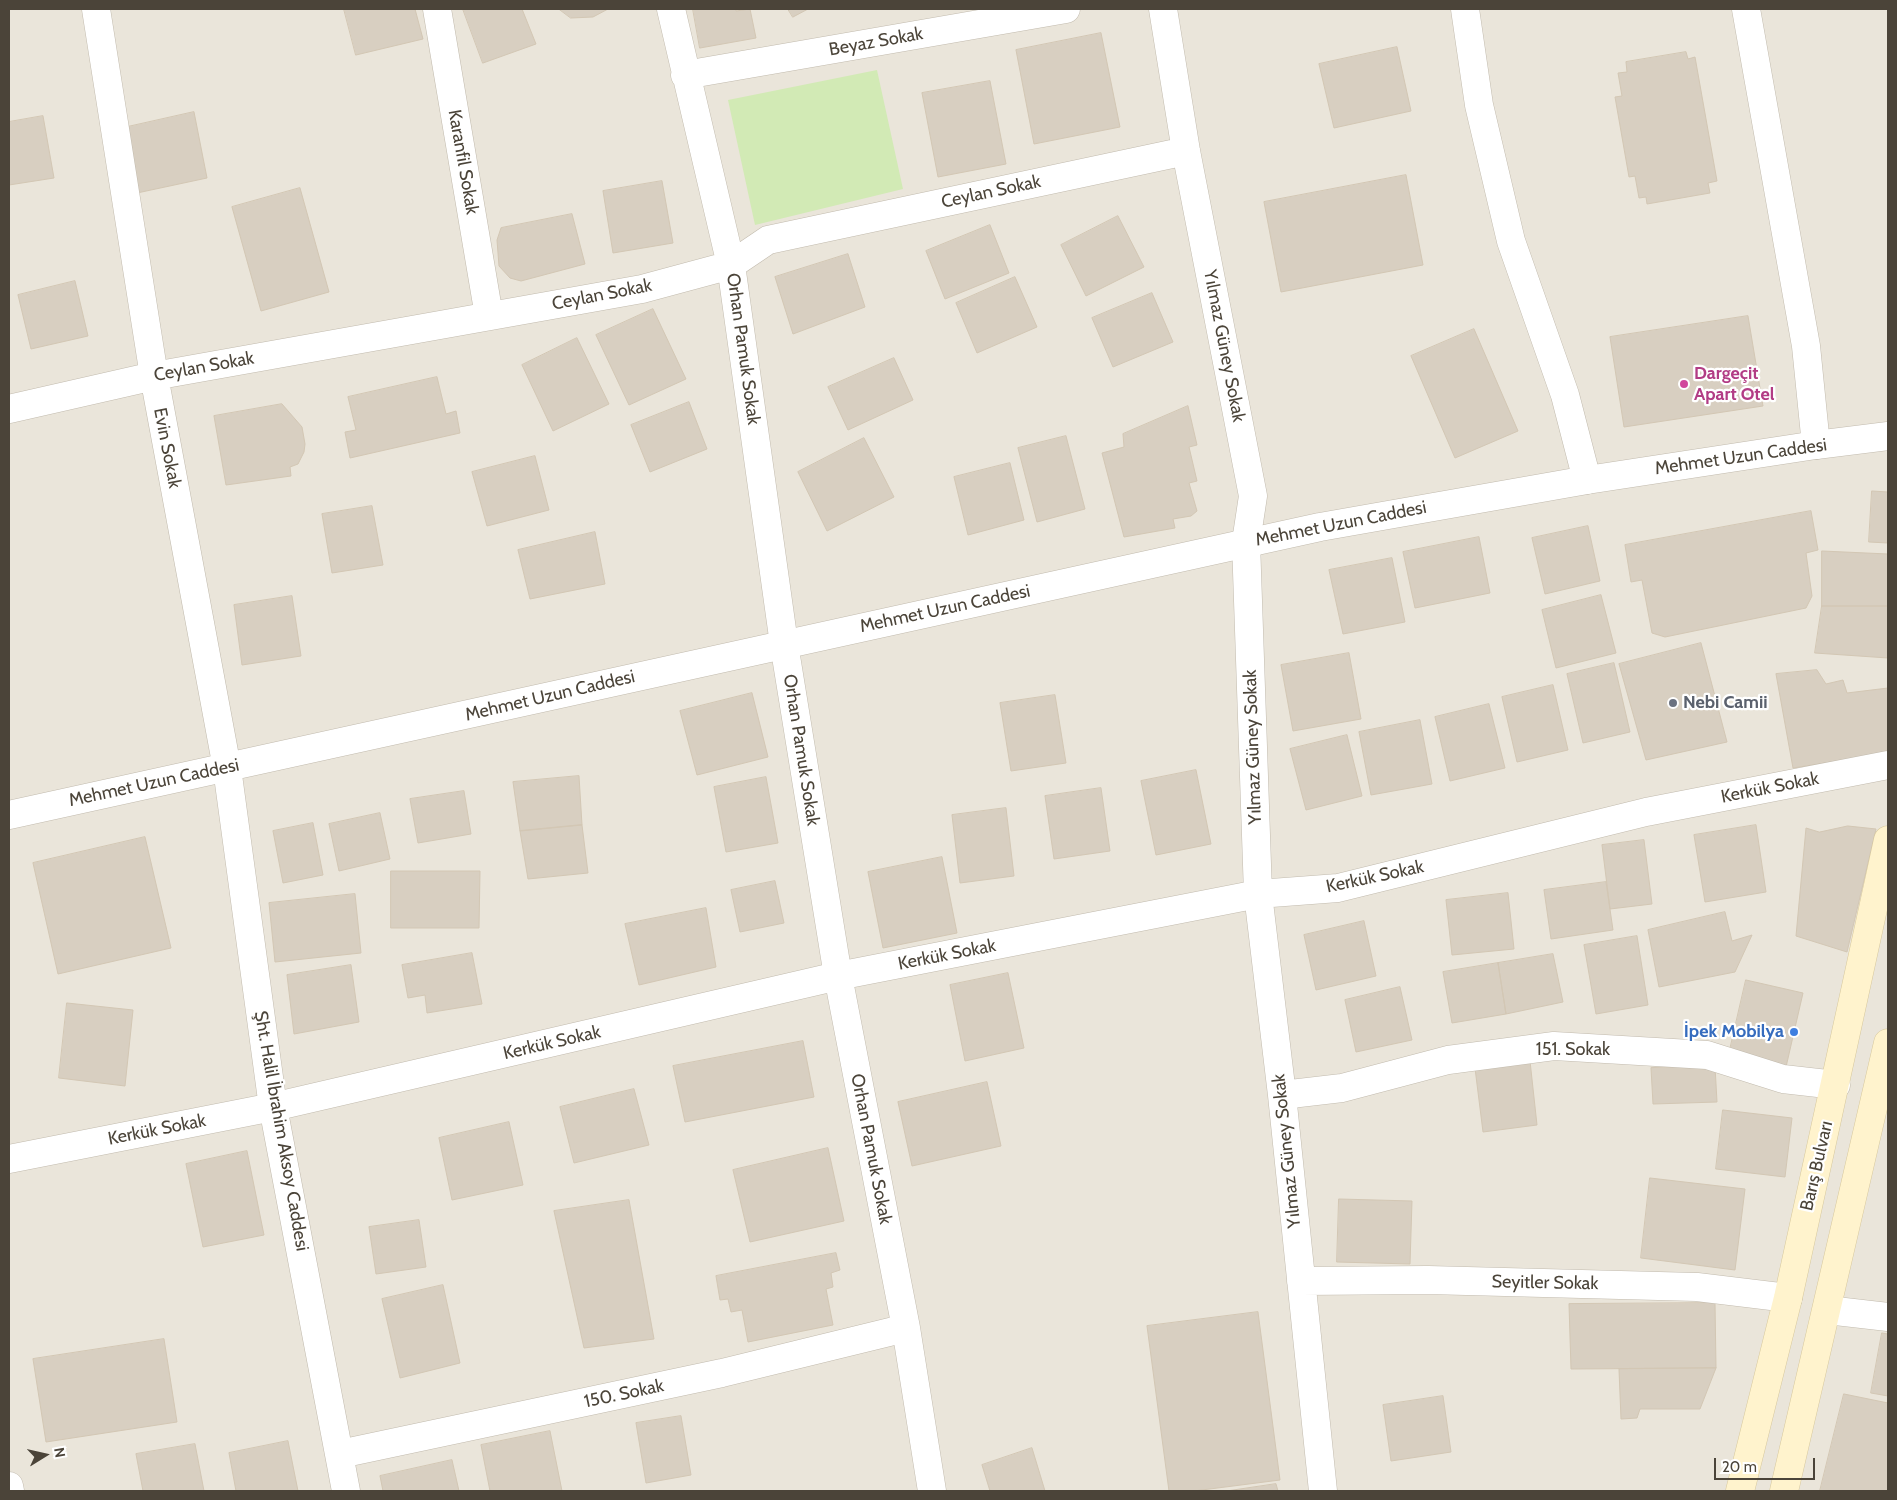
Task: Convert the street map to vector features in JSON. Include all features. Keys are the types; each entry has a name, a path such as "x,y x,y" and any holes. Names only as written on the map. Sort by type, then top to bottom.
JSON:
{"main road":[{"name":"Barış Bulvarı","path":"1740,1491 1788,1298 1888,840"},
{"path":"1784,1491 1888,1043"}],"street":[{"name":"Evin Sokak","path":"96,9 154,376 227,768"},
{"name":"Karanfil Sokak","path":"437,9 489,316"},
{"name":"Orhan Pamuk Sokak","path":"670,9 731,265 784,644 838,976 906,1328 932,1491"},
{"name":"Beyaz Sokak","path":"685,75 1066,9"},
{"name":"Yılmaz Güney Sokak","path":"1162,9 1186,151 1253,496 1246,542 1258,894 1282,1095 1323,1491"},
{"path":"1465,9 1479,105 1511,241 1565,395 1587,480"},
{"path":"1746,9 1806,346 1816,445"},
{"name":"Ceylan Sokak","path":"9,409 154,376 642,289 731,265 768,240 1186,151"},
{"name":"Mehmet Uzun Caddesi","path":"9,815 1320,527 1587,480 1816,445 1888,436"},
{"name":"Kerkük Sokak","path":"9,1159 273,1107 838,976 1258,894 1338,888 1646,812 1888,765"},
{"name":"Şht. Halil İbrahim Aksoy Caddesi","path":"227,768 273,1107 346,1491"},
{"name":"151. Sokak","path":"1282,1095 1342,1088 1448,1060 1554,1046 1707,1055 1783,1079 1836,1085"},
{"name":"Seyitler Sokak","path":"1301,1281 1428,1280 1697,1287 1788,1298"},
{"path":"1827,1310 1888,1317"},
{"name":"150. Sokak","path":"340,1454 722,1373 906,1328"},
{"path":"9,1486 10,1491"}],"shaded area":[{"path":"9,9 1888,9 1888,1491 9,1491"}],"green space":[{"path":"877,70 903,189 755,225 728,100"}],"building":[{"path":"344,9 415,9 423,39 356,55"},
{"path":"463,9 522,9 536,44 483,63"},
{"path":"559,9 608,9 593,17 571,18"},
{"path":"693,9 736,9 736,11 750,9 756,38 700,48"},
{"path":"788,9 808,9 793,17"},
{"path":"1101,33 1120,127 1034,144 1016,50"},
{"path":"1397,47 1411,111 1334,128 1319,64"},
{"path":"1686,52 1688,59 1695,57 1717,181 1708,183 1710,193 1647,204 1646,197 1639,198 1635,176 1629,177 1615,97 1622,96 1618,73 1627,72 1626,62"},
{"path":"990,81 1006,164 938,177 922,93"},
{"path":"194,112 207,178 137,193 123,128"},
{"path":"43,116 54,178 9,185 9,122"},
{"path":"1406,175 1423,265 1281,292 1264,202"},
{"path":"662,181 673,243 613,253 603,191"},
{"path":"300,188 329,292 261,311 232,207"},
{"path":"572,214 585,264 521,281 510,278 499,266 497,240 501,228"},
{"path":"1118,216 1144,267 1086,296 1061,245"},
{"path":"990,225 1009,273 945,299 926,251"},
{"path":"848,254 865,307 793,334 775,277"},
{"path":"1015,277 1037,327 977,353 956,303"},
{"path":"75,281 88,336 31,349 18,295"},
{"path":"1152,293 1173,342 1113,367 1092,318"},
{"path":"653,309 686,379 629,405 596,335"},
{"path":"1748,316 1763,406 1624,427 1610,337"},
{"path":"1474,329 1518,431 1455,458 1411,356"},
{"path":"577,338 609,404 553,431 522,365"},
{"path":"894,358 913,400 848,430 828,387"},
{"path":"437,377 446,414 456,411 460,433 350,458 345,432 356,430 348,397"},
{"path":"689,402 707,449 650,472 631,425"},
{"path":"282,404 302,427 305,444 304,452 298,464 290,467 291,476 226,485 214,416"},
{"path":"1188,406 1197,445 1189,447 1197,481 1189,483 1197,511 1191,516 1173,519 1175,528 1124,537 1102,453 1124,447 1123,434"},
{"path":"1066,436 1085,509 1037,522 1018,448"},
{"path":"864,438 894,497 827,531 798,472"},
{"path":"535,456 549,510 487,526 472,472"},
{"path":"1010,463 1024,520 968,535 954,477"},
{"path":"1872,491 1888,492 1888,543 1869,542"},
{"path":"372,506 383,565 332,573 322,514"},
{"path":"1811,511 1818,550 1806,553 1812,596 1806,608 1665,637 1652,633 1642,580 1631,582 1625,545"},
{"path":"1588,526 1600,581 1545,594 1532,538"},
{"path":"595,532 605,584 530,599 518,550"},
{"path":"1479,537 1490,593 1415,608 1403,552"},
{"path":"1822,551 1888,554 1888,606 1822,606"},
{"path":"1392,558 1405,622 1343,634 1329,570"},
{"path":"1601,595 1616,653 1556,668 1542,610"},
{"path":"292,596 301,656 242,665 234,605"},
{"path":"1822,606 1888,606 1888,658 1815,653"},
{"name":"Nebi Camii","path":"1701,643 1727,742 1646,760 1619,664"},
{"path":"1349,653 1361,719 1293,731 1281,665"},
{"path":"1614,663 1630,732 1583,743 1567,674"},
{"path":"1817,670 1826,684 1843,680 1847,693 1888,688 1888,753 1793,768 1776,674"},
{"path":"1553,685 1568,750 1517,762 1502,697"},
{"path":"752,693 768,757 697,775 680,711"},
{"path":"1055,695 1066,763 1011,771 1000,703"},
{"path":"1489,704 1505,768 1450,781 1435,717"},
{"path":"1420,720 1432,784 1371,795 1359,732"},
{"path":"1347,735 1362,796 1306,810 1290,749"},
{"path":"1196,770 1211,844 1156,855 1141,781"},
{"path":"579,776 582,825 520,831 513,782"},
{"path":"766,777 778,843 726,852 714,787"},
{"path":"1101,788 1110,851 1054,859 1045,796"},
{"path":"464,791 471,834 418,843 410,799"},
{"path":"1006,808 1014,876 960,883 952,815"},
{"path":"380,813 390,859 339,871 329,824"},
{"path":"313,823 323,875 283,883 273,831"},
{"path":"582,825 588,873 528,879 520,831"},
{"path":"1756,825 1766,892 1705,902 1694,835"},
{"path":"1848,826 1876,829 1847,952 1796,936 1806,828 1819,832"},
{"path":"145,837 171,948 58,974 33,863"},
{"path":"1644,840 1652,904 1610,909 1602,845"},
{"path":"942,857 957,933 883,948 868,872"},
{"path":"391,871 480,871 479,928 391,928"},
{"path":"775,881 784,923 740,932 731,890"},
{"path":"1606,882 1613,930 1551,939 1544,890"},
{"path":"1508,893 1514,949 1452,955 1446,900"},
{"path":"355,894 361,953 275,962 269,903"},
{"path":"706,908 716,967 639,985 625,924"},
{"path":"1725,912 1732,941 1752,935 1735,972 1659,987 1648,930"},
{"path":"1364,921 1376,976 1316,990 1304,935"},
{"path":"1637,936 1648,1005 1596,1014 1584,945"},
{"path":"472,953 482,1004 427,1013 425,995 408,998 402,965"},
{"path":"1553,954 1563,1002 1506,1014 1498,963"},
{"path":"1498,963 1506,1014 1452,1023 1443,972"},
{"path":"351,965 359,1022 294,1034 287,975"},
{"path":"1008,973 1024,1048 965,1061 950,985"},
{"path":"1746,980 1803,993 1786,1067 1729,1054"},
{"path":"1400,987 1412,1040 1356,1052 1345,1000"},
{"path":"67,1003 133,1010 125,1086 59,1078"},
{"path":"803,1041 814,1097 685,1122 673,1066"},
{"path":"1530,1061 1537,1125 1483,1132 1475,1068"},
{"path":"1715,1066 1717,1102 1653,1104 1651,1068"},
{"path":"987,1082 1001,1146 912,1166 898,1102"},
{"path":"634,1089 649,1145 574,1163 560,1107"},
{"path":"1723,1110 1792,1118 1785,1177 1716,1169"},
{"path":"509,1122 523,1185 452,1200 439,1138"},
{"path":"828,1148 844,1221 750,1242 733,1170"},
{"path":"247,1151 264,1235 203,1247 186,1164"},
{"path":"1650,1178 1745,1189 1735,1270 1641,1258"},
{"path":"1339,1199 1412,1201 1410,1264 1337,1262"},
{"path":"629,1200 654,1339 584,1348 554,1211"},
{"path":"419,1220 426,1267 376,1274 369,1227"},
{"path":"836,1253 840,1270 831,1273 833,1287 826,1289 833,1325 748,1342 742,1310 731,1312 728,1299 720,1300 716,1276"},
{"path":"443,1285 460,1363 400,1378 382,1299"},
{"path":"1715,1303 1716,1368 1571,1369 1569,1304"},
{"path":"1258,1312 1280,1480 1194,1491 1169,1491 1147,1326"},
{"path":"1882,1333 1888,1334 1888,1396 1871,1393"},
{"path":"164,1339 177,1422 46,1442 33,1359"},
{"path":"1716,1368 1700,1409 1640,1409 1637,1418 1621,1419 1619,1369"},
{"path":"1844,1394 1888,1403 1888,1491 1820,1491"},
{"path":"1443,1396 1451,1452 1391,1461 1383,1405"},
{"path":"681,1416 691,1475 646,1483 636,1423"},
{"path":"550,1431 562,1491 490,1491 481,1445"},
{"path":"288,1441 298,1491 236,1491 229,1453"},
{"path":"195,1444 204,1491 143,1491 136,1454"},
{"path":"1032,1448 1045,1491 990,1491 982,1465"},
{"path":"452,1460 459,1491 383,1491 380,1476"},
{"path":"1276,1484 1278,1491 1227,1491"}],"place":[{"name":"Dargeçit Apart Otel","path":"1684,384"},
{"name":"Nebi Camii","path":"1673,703"},
{"name":"İpek Mobilya","path":"1794,1032"}]}
